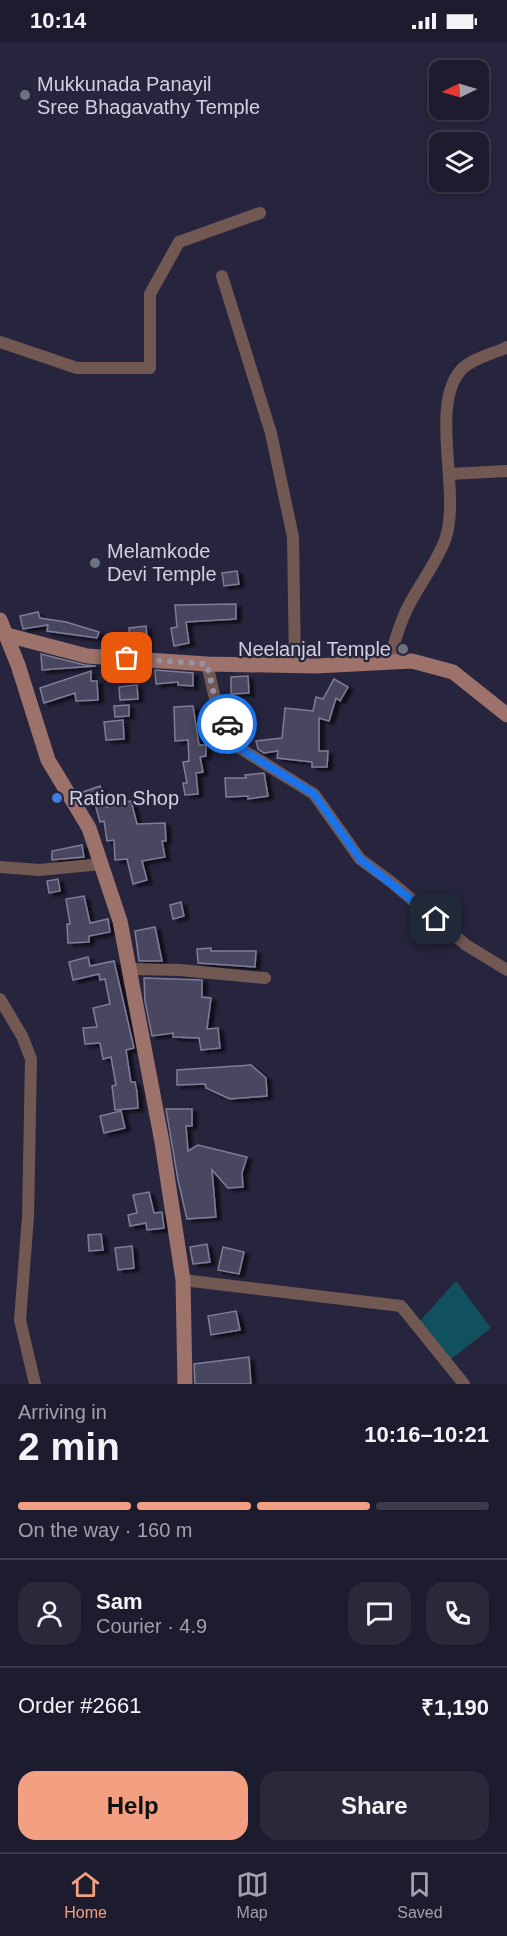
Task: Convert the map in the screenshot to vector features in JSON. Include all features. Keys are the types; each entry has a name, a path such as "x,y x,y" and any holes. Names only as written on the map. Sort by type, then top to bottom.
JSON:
{"street":[{"path":"0,342 77,368 150,368 150,294 179,242 260,213"},
{"path":"222,276 271,433 293,537 295,665"},
{"path":"388,661 406,610 445,540 449,517 446,410 450,386 460,370 507,347"},
{"path":"449,474 507,471"},
{"path":"0,620 48,759 89,828 102,864 131,969 162,1142 183,1280 185,1384"},
{"path":"7,635 87,656 207,664 295,665 412,661 453,672 507,715"},
{"path":"207,664 216,703 238,747 314,794 360,859 390,881 466,945 507,970"},
{"path":"0,867 39,870 102,864"},
{"path":"131,969 180,970 265,978"},
{"path":"0,999 22,1036 31,1059 28,1217 20,1320 35,1384"},
{"path":"183,1280 401,1306 464,1384"}],"shaded area":[{"path":"456,1281 491,1328 446,1363 420,1321"}],"building":[{"path":"237,571 239,584 224,586 222,573"},
{"path":"236,604 236,619 186,622 189,643 174,646 171,628 177,627 175,605"},
{"path":"38,612 40,618 66,622 99,632 97,638 47,631 48,625 23,629 20,616"},
{"path":"146,626 148,649 131,649 129,628"},
{"path":"41,654 85,665 96,666 42,670"},
{"path":"155,670 193,673 193,686 178,685 178,682 156,684"},
{"path":"91,671 91,681 97,681 98,700 76,701 75,693 44,703 40,688"},
{"path":"248,676 249,693 231,694 231,677"},
{"path":"334,679 348,687 340,701 336,698 329,721 319,718 319,751 328,751 327,767 312,767 312,762 277,758 278,751 264,753 258,749 256,741 282,738 285,708 313,711 316,697 323,699"},
{"path":"137,685 138,699 120,700 119,687"},
{"path":"129,705 129,716 115,717 114,706"},
{"path":"193,706 199,745 206,745 206,756 200,757 203,772 196,773 198,794 185,795 183,783 187,783 183,762 189,761 188,740 175,741 174,707"},
{"path":"123,720 124,739 106,740 104,722"},
{"path":"264,773 268,796 248,799 248,796 226,797 225,778 246,778 245,775"},
{"path":"100,786 107,807 131,801 137,824 165,823 166,841 162,841 165,857 142,861 147,880 133,884 127,859 115,860 114,840 107,841 104,821 100,822 95,804 88,806 83,792"},
{"path":"82,845 84,857 52,860 52,851"},
{"path":"58,879 60,891 49,893 47,881"},
{"path":"84,896 90,923 108,919 110,932 89,936 89,942 68,943 67,924 70,924 66,899"},
{"path":"181,902 184,916 173,919 170,905"},
{"path":"155,927 162,961 139,961 135,931"},
{"path":"211,948 211,951 256,951 255,967 198,963 197,949"},
{"path":"88,957 90,966 114,961 134,1048 126,1050 131,1082 135,1082 138,1108 115,1110 112,1086 116,1085 111,1057 103,1059 100,1043 85,1044 83,1028 97,1027 93,1008 110,1004 105,979 100,980 99,974 73,980 69,962"},
{"path":"144,978 202,980 202,997 211,998 207,1029 218,1028 220,1048 201,1050 199,1038 173,1037 173,1033 152,1036 145,1001"},
{"path":"251,1065 266,1078 267,1096 230,1099 206,1088 205,1084 177,1085 177,1070"},
{"path":"166,1109 192,1109 192,1126 186,1126 188,1151 198,1145 247,1157 242,1173 243,1187 228,1188 212,1170 216,1217 187,1219"},
{"path":"121,1111 125,1128 104,1133 100,1116"},
{"path":"149,1192 154,1213 162,1212 164,1228 147,1230 146,1223 130,1226 128,1215 137,1213 133,1195"},
{"path":"101,1234 103,1250 89,1251 88,1235"},
{"path":"207,1244 210,1262 193,1264 190,1247"},
{"path":"132,1246 134,1268 118,1270 115,1248"},
{"path":"223,1247 244,1252 239,1274 218,1270"},
{"path":"236,1311 240,1330 211,1335 208,1316"},
{"path":"249,1357 251,1384 195,1384 194,1364"}],"way so far":[{"path":"127,658 207,664 216,703 227,724"}],"place":[{"name":"Mukkunada Panayil Sree Bhagavathy Temple","path":"25,95"},
{"name":"Melamkode Devi Temple","path":"95,563"},
{"name":"Neelanjal Temple","path":"403,649"},
{"name":"Ration Shop","path":"57,798"}],"route":[{"path":"227,724 238,747 314,794 360,859 436,919"}]}
